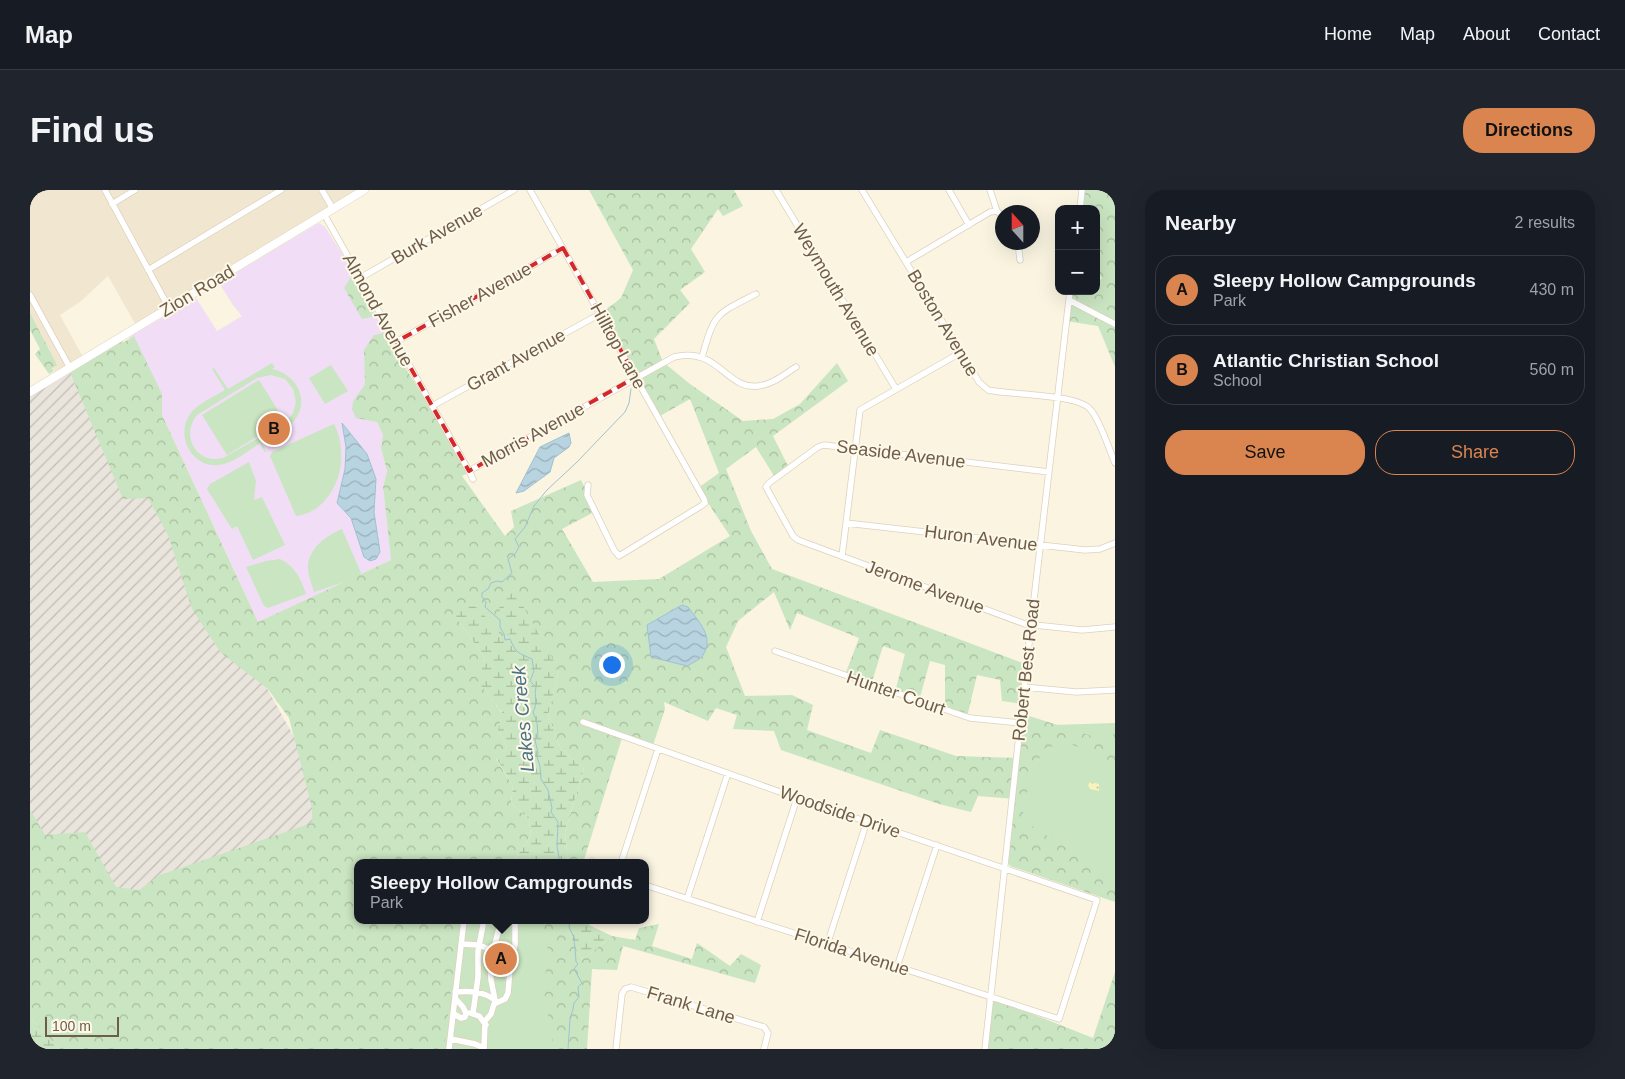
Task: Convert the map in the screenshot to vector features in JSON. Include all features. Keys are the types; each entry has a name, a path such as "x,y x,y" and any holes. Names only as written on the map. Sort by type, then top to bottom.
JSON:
{"street":[{"path":"105,190 169,308"},
{"path":"112,204 135,190"},
{"path":"148,270 281,190"},
{"path":"322,190 333,209"},
{"name":"Zion Road","path":"30,392 364,190"},
{"name":"Burk Avenue","path":"360,278 514,190"},
{"name":"Hilltop Lane","path":"530,190 705,501 701,506 619,556 614,550 587,495 588,485"},
{"name":"Weymouth Avenue","path":"776,190 896,389"},
{"name":"Boston Avenue","path":"862,190 978,381 988,390 1077,402 1090,408 1115,462"},
{"path":"949,190 970,224"},
{"path":"990,190 995,205"},
{"path":"1080,205 1082,190"},
{"path":"906,262 990,212 995,211"},
{"name":"Almond Avenue","path":"324,214 432,406"},
{"name":"Fisher Avenue","path":"396,342 563,248"},
{"path":"1019,250 1020,260"},
{"path":"756,294 723,311 716,318 709,332 702,357 713,362 739,382 751,386 766,384 796,367"},
{"path":"30,295 70,368"},
{"name":"Robert Best Road","path":"985,1049 1024,687 1070,295"},
{"path":"1069,300 1115,324"},
{"name":"Grant Avenue","path":"432,406 600,314"},
{"path":"842,556 860,410 960,353"},
{"name":"Morris Avenue","path":"432,406 469,471 674,357 686,355 702,357"},
{"name":"Seaside Avenue","path":"766,487 822,446 1049,472"},
{"path":"469,471 473,479"},
{"name":"Jerome Avenue","path":"766,487 794,538 1025,624 1082,630 1115,627"},
{"name":"Huron Avenue","path":"846,522 1085,550 1115,543"},
{"name":"Hunter Court","path":"775,651 970,718 1020,724"},
{"path":"1024,687 1076,692 1115,690"},
{"name":"Woodside Drive","path":"583,722 797,798 1097,900 1059,1019"},
{"path":"622,859 658,749"},
{"path":"687,899 728,773"},
{"path":"757,922 797,798"},
{"path":"827,945 867,821"},
{"path":"897,967 937,845"},
{"name":"Florida Avenue","path":"649,886 1059,1019"},
{"path":"449,1049 461,959 460,944 463,924"},
{"path":"454,1014 461,1018 469,1013 477,992 483,924"},
{"path":"451,1039 484,1049 485,1021 491,1014 496,1001 490,968 500,924"},
{"path":"455,995 477,992 496,1001 503,1000 508,995 511,958 515,945 515,924"},
{"path":"460,944 480,945 511,958"},
{"name":"Frank Lane","path":"616,1049 622,994 625,989 631,988 764,1027 768,1033 764,1049"},
{"path":"455,995 469,1013 479,1016 486,1025"}],"highlighted area":[{"path":"563,248 636,377 469,471 396,342"}],"shaded area":[{"path":"30,190 364,190 137,327 108,276 80,302 60,315 84,359 57,375 30,324"},
{"path":"319,223 325,227 343,255 408,372 377,422 383,435 381,448 387,471 383,487 391,560 258,622 162,415 162,394 129,337 196,298 217,331 242,316 219,283"},
{"path":"86,362 362,859 354,859 354,920 30,964 30,394"}],"green space":[{"path":"589,190 734,190 743,206 723,216 718,209 691,249 705,272 680,290 690,303 654,339 663,362 690,384 743,421 773,419 800,404 837,363 848,381 773,436 790,470 776,479 756,447 726,469 751,531 772,569 1028,665 1024,704 1002,701 1000,680 977,675 967,717 945,709 945,665 930,661 919,701 895,692 905,654 883,646 871,685 845,675 859,638 797,613 790,630 774,592 738,621 726,647 745,696 792,695 813,705 807,730 871,753 880,730 956,756 1017,758 1023,714 1114,743 1113,729 1115,728 1115,763 1066,742 1044,749 1037,763 1022,807 1025,822 1115,878 1115,902 1010,866 1008,862 1015,799 978,796 971,812 939,804 781,750 774,731 733,729 737,715 716,708 708,721 664,702 665,709 652,748 622,738 584,859 568,859 565,832 584,769 561,749 548,715 559,670 499,608 512,633 503,637 454,614 485,658 480,683 502,713 498,731 507,747 496,759 513,786 511,803 529,819 531,836 515,859 354,859 354,924 459,924 444,1049 60,1049 30,1018 30,810 45,835 85,832 116,887 139,890 160,875 312,823 312,808 289,718 268,689 221,653 192,609 168,535 148,498 123,499 70,372 120,341 124,342 134,336 162,394 162,415 258,622 391,560 383,487 387,471 381,448 383,435 377,422 356,418 352,407 354,399 365,384 364,350 374,335 384,333 470,472 462,476 505,536 514,527 511,511 581,480 596,511 562,529 593,582 659,579 730,536 698,488 719,473 690,399 658,417 613,336 603,312 621,298 633,270"},
{"path":"1082,190 1115,190 1115,367 1098,326 1066,321 1069,295 1100,295 1100,279 1102,279 1100,274 1100,205 1080,205"},
{"path":"352,275 376,316 362,319 344,288"},
{"path":"30,313 57,365 52,368 54,371 49,374 35,354 40,349 30,330"},
{"path":"272,363 275,367 272,369 281,372 295,383 299,390 301,406 298,415 289,426 262,442 266,452 260,443 230,462 209,465 194,456 189,449 185,441 186,423 190,414 197,407 225,390 212,369 214,368 228,389","holes":["271,375 285,379 293,389 296,402 293,413 286,422 223,458 214,459 206,457 194,447 190,432 192,423 197,415 257,378"]},
{"path":"331,365 348,391 325,404 309,378"},
{"path":"259,380 284,420 227,455 202,415"},
{"path":"334,424 339,437 341,451 341,461 336,483 324,501 316,508 296,516 270,456 272,452"},
{"path":"249,462 256,481 254,500 262,497 285,545 253,560 237,526 232,529 207,489 210,484"},
{"path":"342,529 361,573 359,577 314,592 308,571 311,554 324,539"},
{"path":"280,559 290,565 297,573 306,594 268,608 264,606 246,567"},
{"path":"514,590 559,670 548,715 561,749 584,769 565,832 568,859 515,859 531,836 529,819 511,803 513,786 496,758 507,747 498,731 502,712 479,683 485,658 454,614 458,601 478,608 502,636 511,633 499,608"},
{"path":"1115,723 1115,900 1008,862 1023,726"},
{"path":"448,924 546,924 551,936 558,1049 435,1049"},
{"path":"541,924 567,924 567,929 582,960 612,936 635,940 639,928 659,924 652,946 692,959 697,943 730,966 741,954 761,965 755,983 623,946 617,970 592,969 587,1049 554,1049 544,992 548,943"},
{"path":"567,924 589,924 612,936 582,960 567,929"},
{"path":"1115,972 1115,1049 986,1049 992,998 1093,1038"},
{"path":"30,1018 60,1049 30,1049"}],"sand":[{"path":"1090,782 1099,784 1099,791 1090,789 1088,785"}],"water":[{"path":"342,423 367,454 376,479 374,512 380,552 376,559 370,561 364,557 351,518 337,503 345,469 346,447"},
{"path":"569,433 571,443 569,447 554,458 550,472 524,491 516,493 540,447"},
{"path":"682,605 688,607 700,624 704,630 707,642 702,657 687,666 651,657 647,625"}],"waterway":[{"name":"Lakes Creek","path":"559,859 557,846 558,822 551,812 552,808 548,790 541,779 537,757 535,740 538,737 537,722 533,712 536,687 530,681 534,671 532,659 518,652 510,639 505,640 500,627 500,620 485,607 486,602 482,597 482,593 488,589 491,583 502,582 512,573 508,559 515,554 519,547 515,539 525,527 534,506 547,490 625,412 629,403 631,389"},
{"name":"Lakes Creek","path":"568,1049 570,1020 574,1003 579,997 578,987 582,983 574,969 578,964 576,962 575,940 569,924"}],"place":[{"name":"Atlantic Christian School","path":"274,429"},
{"name":"Sleepy Hollow Campgrounds","path":"501,959"}]}
